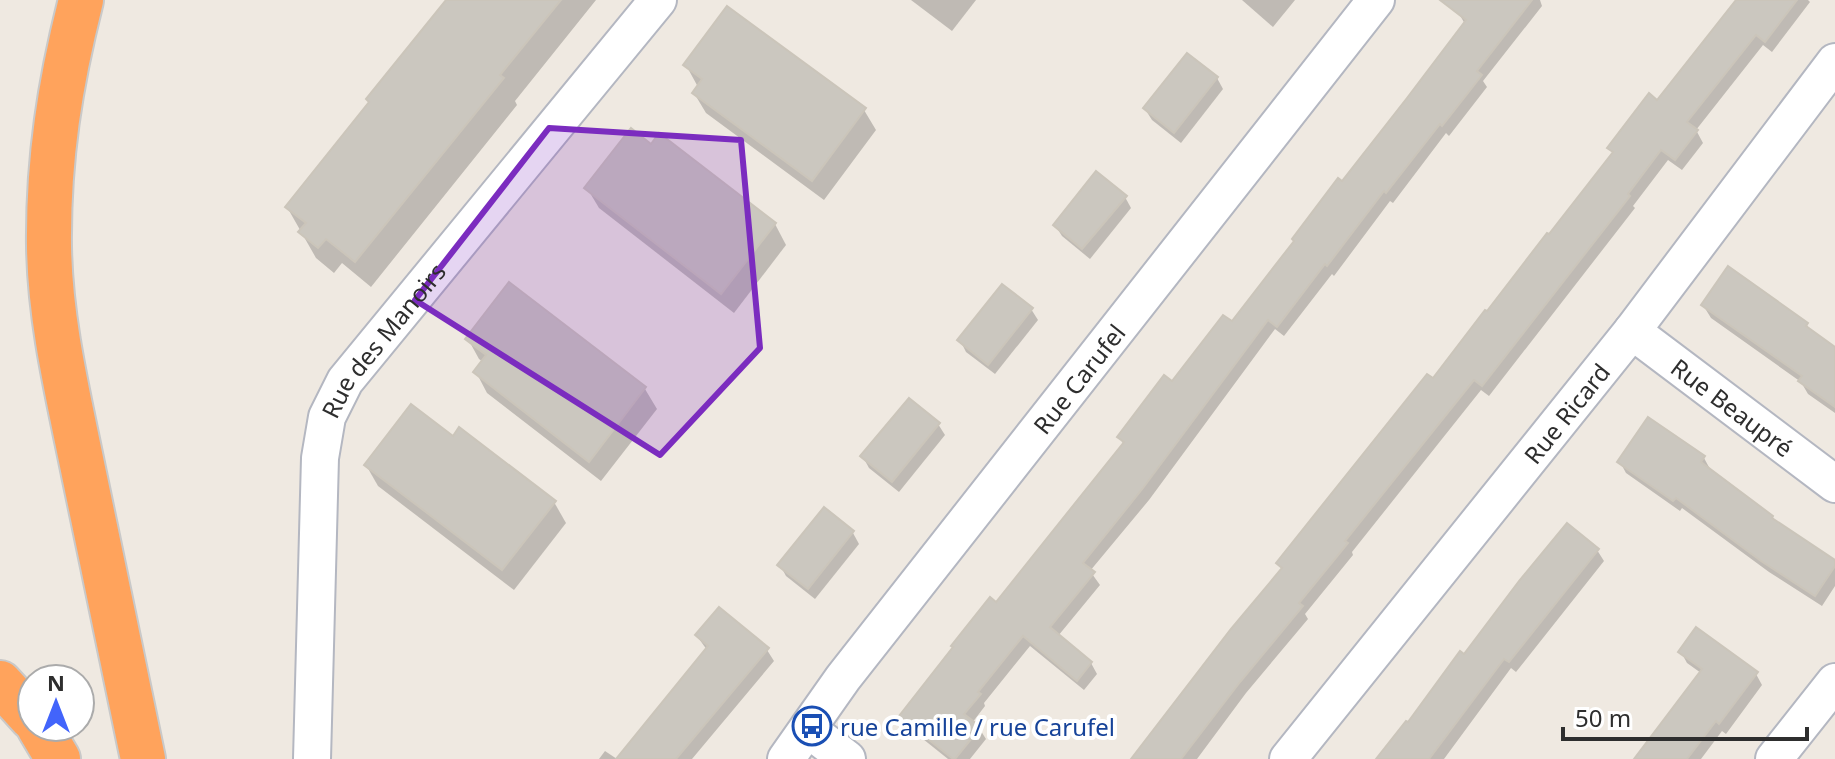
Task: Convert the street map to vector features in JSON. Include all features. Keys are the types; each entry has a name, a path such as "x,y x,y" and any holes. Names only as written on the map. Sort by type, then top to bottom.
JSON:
{"highway":[{"path":"81,0 58,100 50,170 52,293 63,371 143,759"},
{"path":"0,683 16,700"}],"street":[{"name":"Rue des Manoirs","path":"312,759 320,458 327,417 345,381 658,0"},
{"name":"Rue Carufel","path":"786,759 843,678 1376,0"},
{"name":"Rue Ricard","path":"1288,759 1632,331 1835,62"},
{"name":"Rue Beaupré","path":"1632,331 1835,484"},
{"path":"1774,759 1835,682"},
{"path":"808,729 847,759"}],"highlighted area":[{"path":"549,128 741,140 760,348 660,455 415,300"}],"building":[{"path":"446,0 561,0 500,75 504,78 355,262 326,239 318,248 298,232 306,223 285,207"},
{"path":"1440,0 1532,0 1477,71 1482,75 1442,126 1440,124 1386,193 1384,191 1277,327 1268,320 1083,563 1095,572 1050,627 1092,662 1077,681 1023,636 964,714 981,727 953,759 899,716 990,597 996,602 1124,442 1117,437 1164,375 1172,381 1223,315 1232,321 1338,178 1342,181 1466,20"},
{"path":"1736,0 1797,0 1765,42 1756,35 1687,122 1698,130 1675,160 1661,150 1628,194 1630,196 1482,386 1474,380 1345,541 1348,543 1299,603 1303,606 1181,759 1131,759 1282,568 1276,563 1427,374 1433,378 1613,152 1607,148 1649,93 1657,100"},
{"path":"727,6 866,108 812,181 692,93 702,79 683,65"},
{"path":"1187,53 1218,77 1174,133 1143,108"},
{"path":"631,128 651,144 659,133 776,223 721,294 584,188"},
{"path":"1096,171 1127,196 1082,249 1053,225"},
{"path":"1728,266 1808,323 1806,326 1835,347 1835,407 1798,381 1802,376 1701,305"},
{"path":"509,282 646,387 589,462 473,372 486,355 465,339"},
{"path":"1002,284 1033,308 988,365 957,340"},
{"path":"909,398 940,423 892,482 860,456"},
{"path":"411,404 453,436 459,427 556,501 502,570 364,465"},
{"path":"1648,417 1705,456 1701,462 1772,518 1835,560 1835,566 1815,596 1761,561 1676,498 1673,501 1617,462"},
{"path":"824,507 854,531 808,589 777,565"},
{"path":"1567,523 1599,549 1509,662 1504,659 1429,759 1376,759 1408,722 1460,651 1464,654"},
{"path":"719,607 769,648 676,759 616,759 708,646 695,635"},
{"path":"1696,627 1758,672 1719,724 1716,721 1687,759 1634,759 1702,669 1678,652"}],"place":[{"name":"rue Camille / rue Carufel","path":"812,726"}]}
